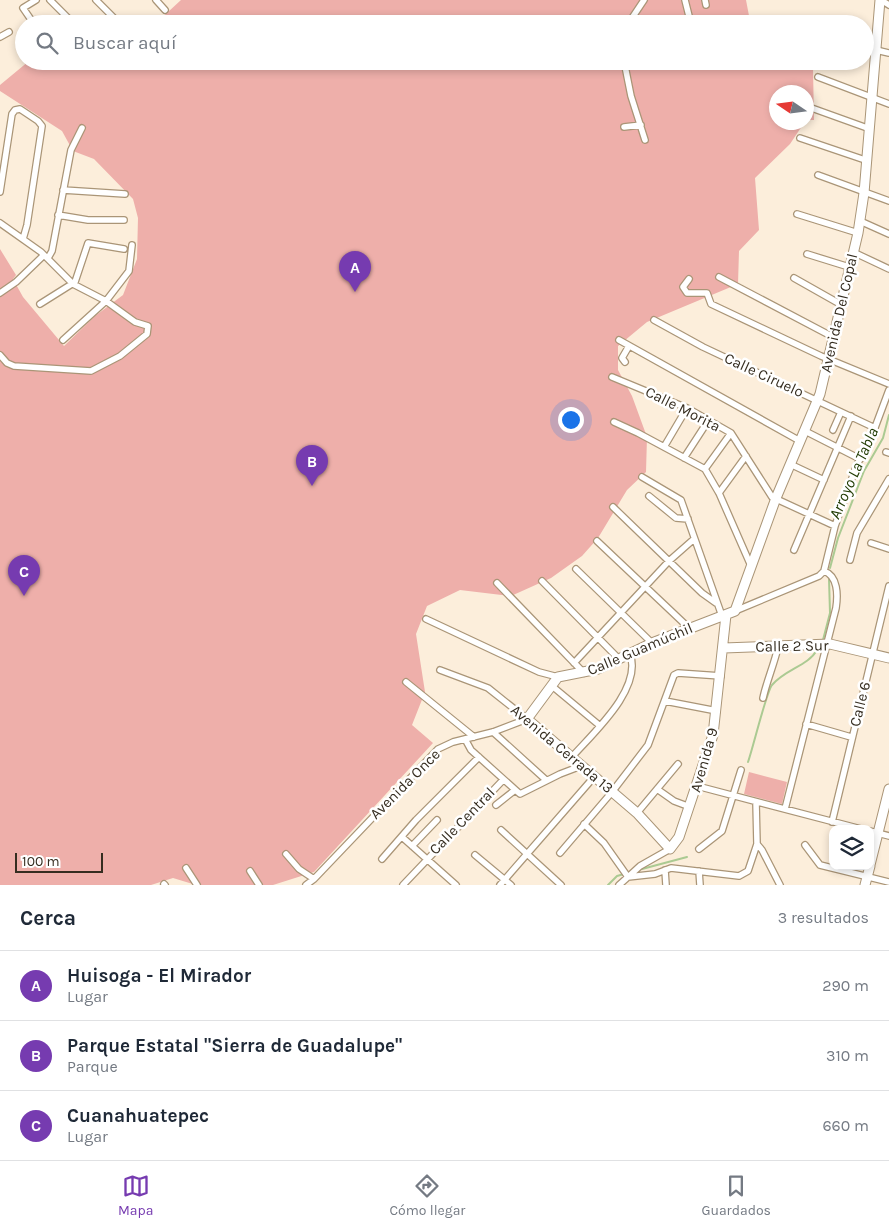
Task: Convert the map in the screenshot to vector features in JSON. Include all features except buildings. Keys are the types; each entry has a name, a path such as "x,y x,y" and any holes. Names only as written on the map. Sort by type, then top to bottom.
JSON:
{"street":[{"path":"28,15 23,8 36,0"},
{"path":"50,0 65,15"},
{"path":"96,0 111,15"},
{"path":"156,0 165,10"},
{"path":"634,15 644,0"},
{"path":"685,0 689,15"},
{"path":"880,0 889,5"},
{"name":"Avenida Del Copal","path":"728,614 751,567 776,498 818,400 860,221 868,161 880,0"},
{"path":"0,37 9,32"},
{"path":"876,47 889,52"},
{"path":"626,70 631,96 645,140"},
{"path":"818,77 889,104"},
{"path":"814,109 870,129"},
{"path":"0,192 12,114 17,110 22,110 41,124 27,225 23,239"},
{"path":"624,127 640,125"},
{"path":"0,293 52,251 71,150 82,128"},
{"path":"800,138 868,161"},
{"path":"818,175 889,201"},
{"path":"63,190 124,194"},
{"path":"797,214 858,233"},
{"path":"58,215 88,220 124,220"},
{"path":"860,221 889,234"},
{"path":"0,223 46,257 73,284 106,301 135,322 148,326 149,330 147,334 123,354 94,371 50,370 14,366 7,363 0,355"},
{"path":"0,231 6,228"},
{"path":"40,304 73,284 78,277 88,243 124,249"},
{"path":"63,340 106,301 129,272 132,245"},
{"path":"853,252 889,269"},
{"path":"807,254 849,267"},
{"path":"719,277 832,337"},
{"path":"794,278 840,304"},
{"path":"689,279 683,287 686,293 708,294 712,304 889,384"},
{"name":"Calle Ciruelo","path":"654,320 718,354 875,428"},
{"path":"619,340 800,441"},
{"path":"625,362 622,358 629,346"},
{"name":"Calle Morita","path":"612,377 687,408 730,433 769,494 835,526"},
{"path":"785,810 836,608 837,592 831,576 824,571 835,526 889,390"},
{"path":"664,447 687,408"},
{"path":"833,430 841,412"},
{"path":"794,550 851,416"},
{"path":"684,458 708,421"},
{"path":"614,422 705,469 719,494 751,567"},
{"path":"805,431 860,459"},
{"path":"705,469 730,433"},
{"path":"719,494 746,456"},
{"path":"790,464 824,480"},
{"path":"642,477 679,498 716,602"},
{"path":"850,560 853,540 889,479"},
{"path":"649,496 676,518 688,519"},
{"path":"613,507 702,593 716,602 728,614"},
{"path":"574,663 670,561 694,539"},
{"path":"597,541 689,628"},
{"path":"871,543 889,549"},
{"path":"576,569 652,644"},
{"name":"Calle Guamúchil","path":"426,619 539,672 558,677 584,673 689,628 819,576 824,571"},
{"path":"542,581 597,639 619,659"},
{"path":"497,583 584,673"},
{"name":"Calle 6","path":"832,822 889,586"},
{"name":"Avenida 9","path":"670,849 679,837 710,750 717,710 728,614"},
{"name":"Calle 2 Sur","path":"724,648 826,644 889,658"},
{"path":"763,698 768,674 778,647"},
{"path":"571,758 599,726 628,688 633,666 630,654"},
{"name":"Avenida Cerrada 13","path":"440,670 492,691 637,813 670,849"},
{"path":"560,853 612,792 648,744 675,674 721,676"},
{"path":"527,719 558,677"},
{"path":"406,682 474,737"},
{"path":"552,686 599,726"},
{"path":"665,702 717,710"},
{"name":"Avenida Once","path":"306,885 314,880 434,752 444,746 493,732 527,719"},
{"path":"806,724 852,737"},
{"path":"493,732 546,780"},
{"path":"465,739 471,750 503,780"},
{"path":"382,859 416,820 479,757"},
{"path":"637,813 678,764"},
{"name":"Calle Central","path":"403,885 426,858 503,780 507,781 514,790 523,794 546,780 581,766"},
{"path":"700,850 722,831 741,770"},
{"path":"500,885 594,777"},
{"path":"697,786 844,825"},
{"path":"658,789 674,801 690,806"},
{"path":"889,789 874,832 889,836"},
{"path":"496,805 514,790"},
{"path":"628,877 671,868 734,876 744,874 749,868 756,844 756,802"},
{"path":"412,846 437,820"},
{"path":"584,824 604,843 628,877"},
{"path":"501,830 561,885"},
{"path":"402,837 455,885"},
{"path":"756,844 762,850 780,885"},
{"path":"806,845 820,865 866,881 889,882"},
{"path":"621,884 640,866 670,849"},
{"path":"286,854 299,869 314,880"},
{"path":"475,855 511,885"},
{"path":"186,868 197,885"},
{"path":"665,870 666,885"},
{"path":"250,871 258,885"},
{"path":"699,871 700,885"}],"shaded area":[{"path":"181,0 746,0 749,15 165,15"},
{"path":"18,70 813,70 813,85 769,85 769,130 799,130 790,144 755,178 759,230 739,251 738,284 647,322 618,346 618,370 632,396 647,437 646,472 627,490 598,538 582,556 551,578 511,596 460,590 427,606 416,634 425,692 412,725 433,743 314,872 273,885 196,885 173,878 151,885 0,885 0,249 16,275 13,279 23,297 64,346 95,316 123,295 137,259 138,218 133,199 94,159 73,151 62,131 0,91 0,85"},
{"path":"749,772 787,782 782,804 744,794"}],"waterway":[{"name":"Arroyo La Tabla","path":"830,568 838,538 864,471 883,438 889,415"},
{"name":"Arroyo La Tabla","path":"823,640 830,613 829,579"},
{"name":"Arroyo La Tabla","path":"748,762 766,698 772,685 783,675 808,660 817,650"},
{"path":"642,869 687,857"},
{"path":"608,885 617,876 624,874"}],"place":[{"name":"Huisoga - El Mirador","path":"355,292"},
{"name":"Parque Estatal \"Sierra de Guadalupe\"","path":"312,486"},
{"name":"Cuanahuatepec","path":"24,596"}]}
